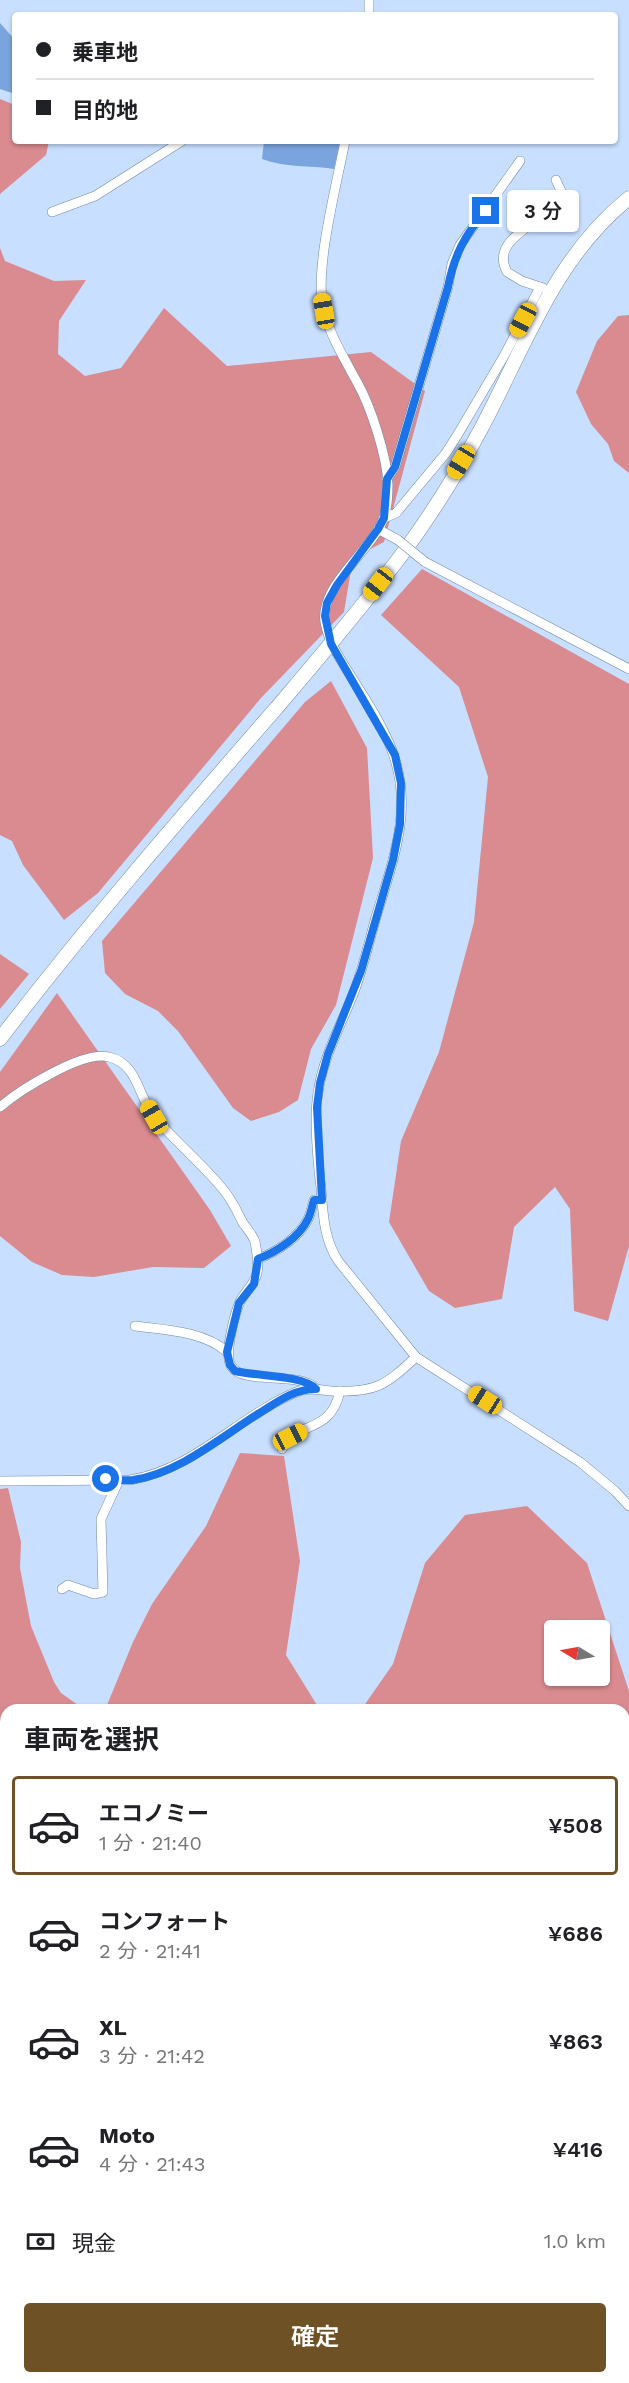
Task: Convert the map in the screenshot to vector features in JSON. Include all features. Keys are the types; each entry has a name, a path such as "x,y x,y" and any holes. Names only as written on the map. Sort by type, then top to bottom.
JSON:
{"street":[{"path":"52,212 96,196 177,144"},
{"path":"344,144 324,256 321,298 330,328 366,399 384,456 387,479 384,518 337,585 327,603 325,616 331,644 370,708 395,755 401,791 400,824 393,860 361,971 328,1054 318,1094 322,1200 331,1250 416,1357 580,1462 615,1491 629,1506"},
{"path":"387,479 395,467 448,287 452,264 470,228 486,211 503,182 520,161"},
{"path":"546,288 522,281 507,272 504,267 504,251 512,237 530,227 557,201 561,191 556,180"},
{"path":"384,518 396,513 446,453 546,288 588,235 629,198"},
{"path":"0,1039 157,848 331,644 400,557 481,428 546,288"},
{"path":"378,529 398,540 425,562 629,669"},
{"path":"0,1107 10,1098 85,1058 105,1056 124,1064 138,1082 154,1117 224,1189 254,1238 258,1259 254,1284 239,1303 227,1352 230,1365 235,1371 299,1381 313,1385 316,1389"},
{"path":"258,1259 296,1235 308,1220 314,1200 322,1200"},
{"path":"135,1326 184,1334 215,1343 227,1352"},
{"path":"0,1481 145,1478 196,1455 284,1397 303,1389 364,1391 391,1379 416,1357"},
{"path":"282,1449 290,1437 328,1418 338,1401 340,1391"},
{"path":"62,1589 68,1585 94,1594 103,1592 101,1519 119,1480"}],"shaded area":[{"path":"0,99 12,104 12,144 48,144 46,155 0,194"},
{"path":"0,248 5,261 54,281 86,280 59,321 58,354 85,376 121,368 164,308 227,366 371,352 425,391 384,542 353,558 344,612 261,698 98,893 64,920 23,865 12,841 0,835"},
{"path":"629,315 629,473 614,461 608,444 591,424 576,392 597,341 618,316"},
{"path":"422,569 629,684 629,1246 608,1321 574,1311 570,1209 555,1187 514,1227 502,1299 455,1308 429,1291 389,1222 401,1141 439,1052 474,922 488,777 459,687 381,615"},
{"path":"331,681 367,748 373,858 336,1005 311,1049 298,1100 279,1112 251,1121 233,1108 178,1031 158,1011 125,994 105,973 102,941 305,702"},
{"path":"0,954 29,974 0,1009"},
{"path":"57,993 210,1210 231,1246 204,1268 153,1267 94,1277 62,1275 32,1262 0,1236 0,1072"},
{"path":"240,1453 284,1456 300,1561 286,1655 316,1704 107,1704 133,1642 152,1604 206,1526"},
{"path":"8,1488 21,1542 20,1568 31,1626 54,1682 61,1693 77,1704 0,1704 0,1489"},
{"path":"527,1506 587,1563 606,1620 544,1620 544,1686 610,1686 610,1633 629,1691 629,1704 365,1704 393,1664 425,1563 465,1515"}],"water":[{"path":"0,23 12,37 12,93 0,89"},
{"path":"264,144 339,144 334,169 289,165 262,159"}],"route":[{"path":"106,1479 130,1480 145,1478 161,1472 196,1455 284,1397 303,1389 316,1389 313,1385 299,1381 235,1371 230,1365 227,1352 239,1303 254,1284 258,1259 296,1235 308,1220 314,1200 322,1200 317,1107 320,1083 328,1054 361,971 393,860 400,824 401,783 395,755 381,726 331,644 325,616 327,603 332,593 384,518 387,479 395,467 409,413 448,287 452,264 470,228 486,211"}]}
